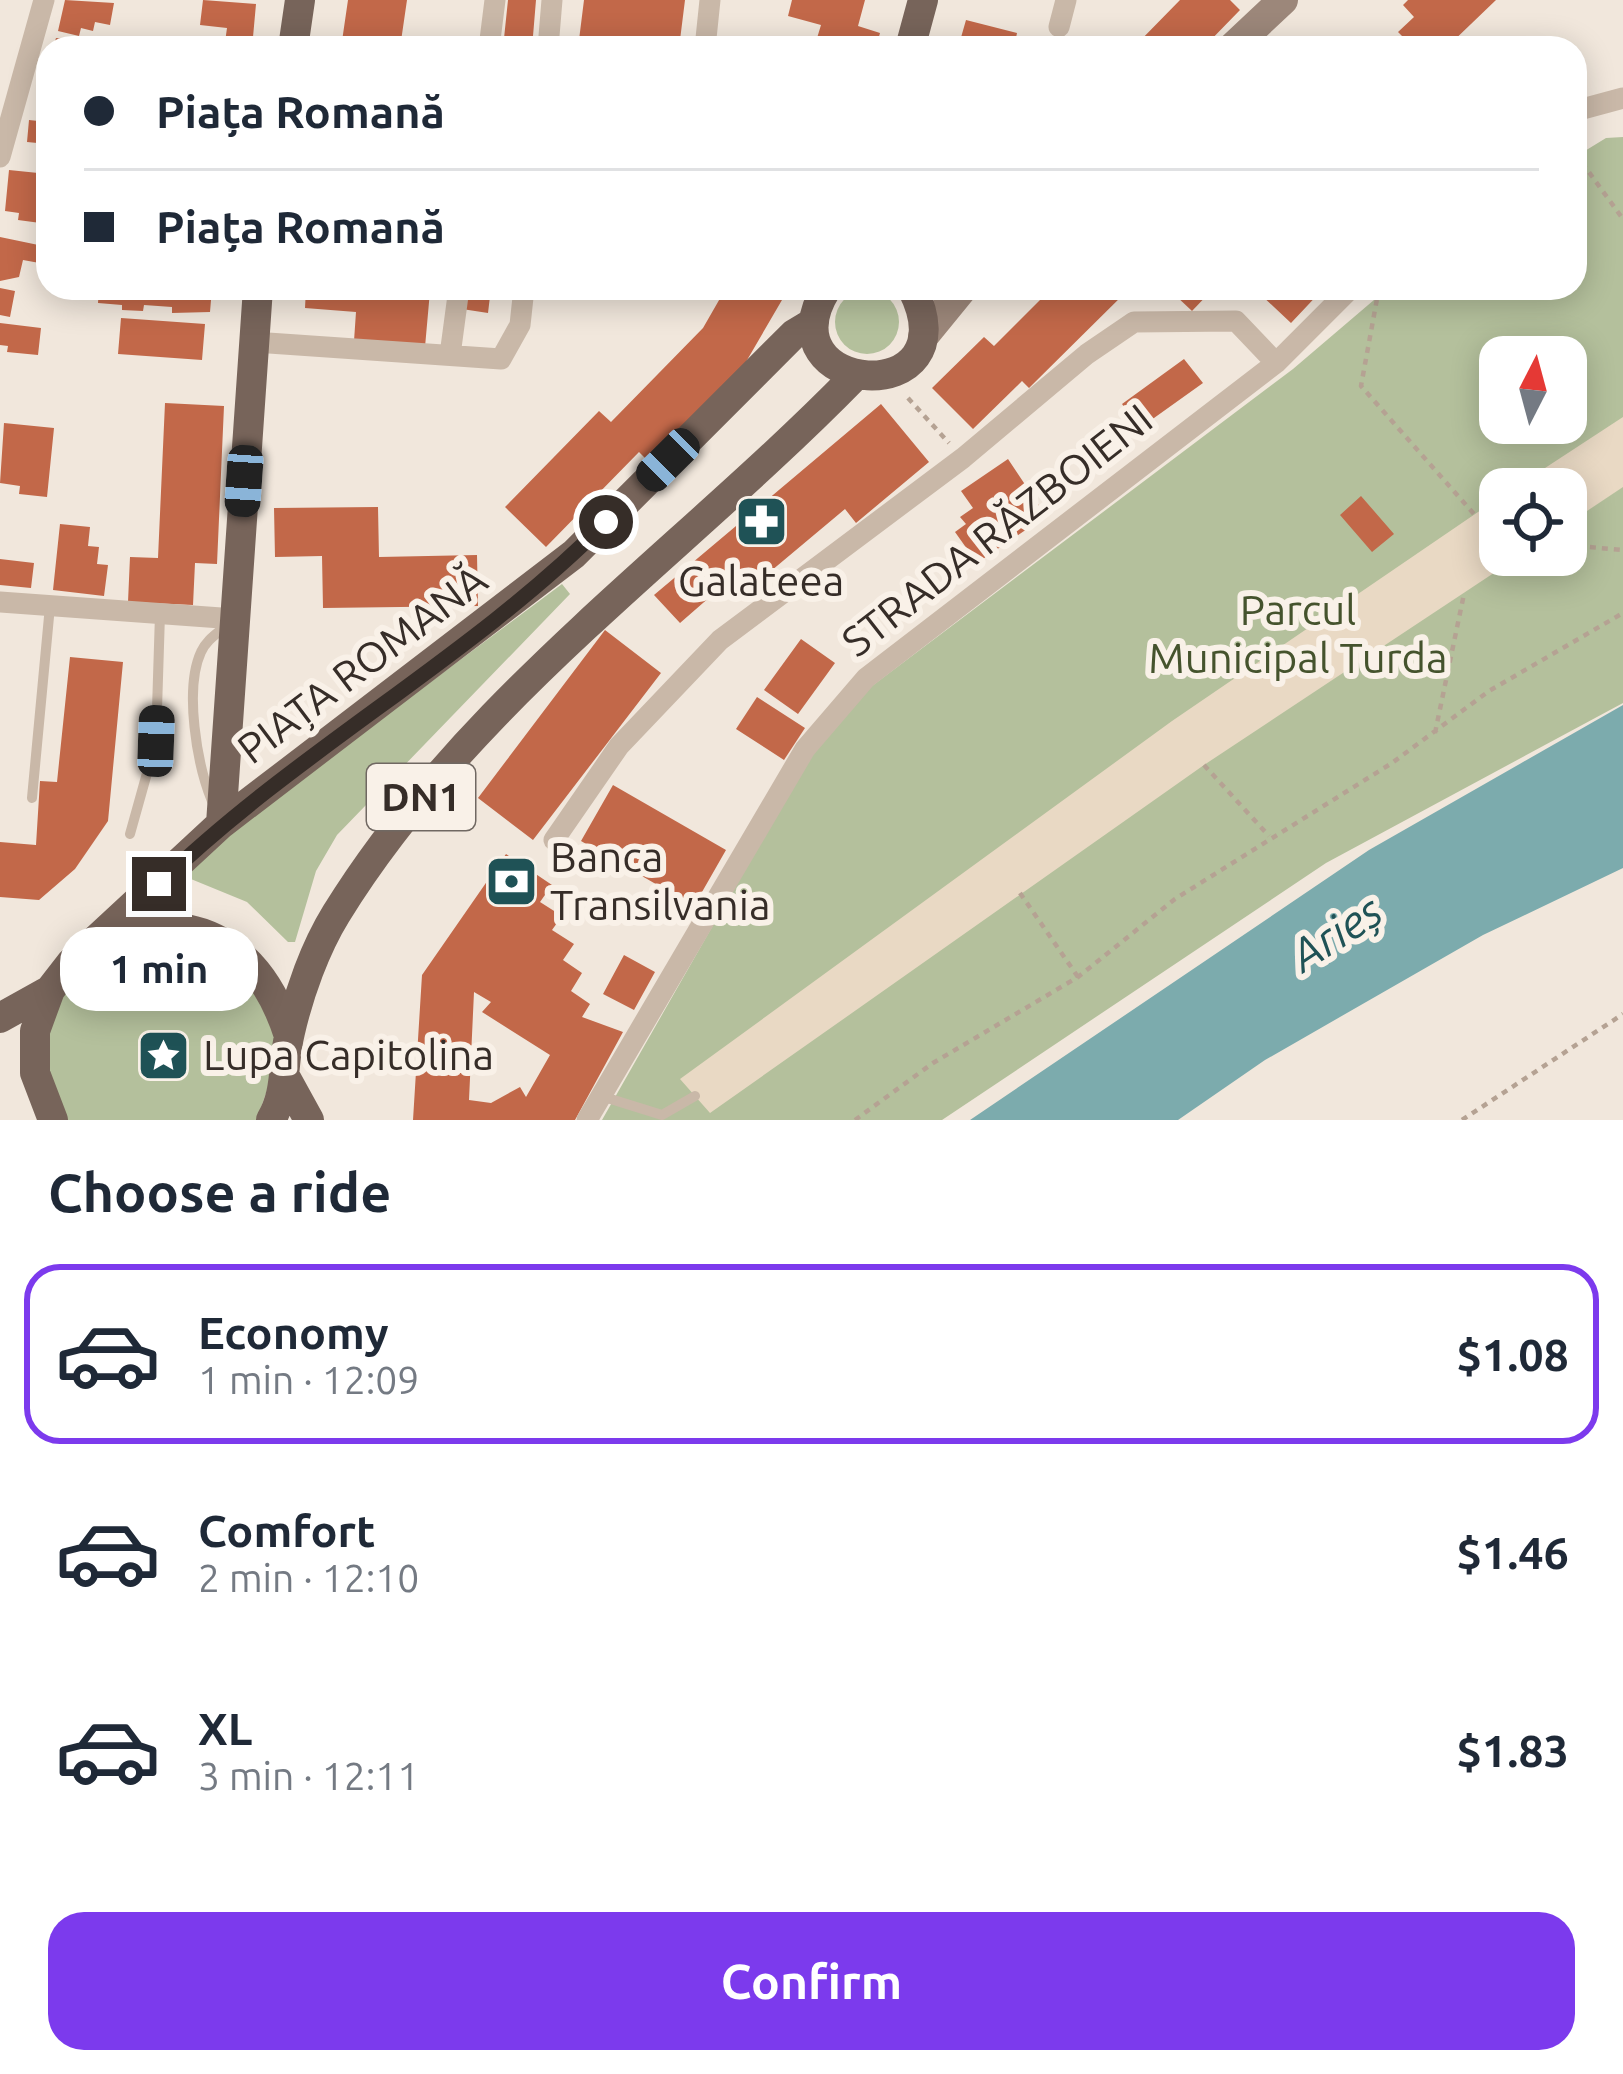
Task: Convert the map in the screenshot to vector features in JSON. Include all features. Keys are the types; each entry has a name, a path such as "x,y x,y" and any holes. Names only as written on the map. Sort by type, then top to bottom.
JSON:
{"main road":[{"path":"295,36 300,0"},
{"path":"913,36 923,0"},
{"path":"1245,36 1283,0"},
{"path":"221,824 258,300"},
{"path":"822,300 814,322 818,346 833,365 854,377"},
{"path":"918,300 923,310 923,337"},
{"name":"DN1","path":"854,377 889,375 904,366 953,300"},
{"name":"PIAȚA ROMANĂ","path":"53,1120 34,1073 35,1030 50,990 70,963 98,943 221,824 574,554 794,334 814,322"},
{"name":"PIAȚA ROMANĂ","path":"271,1120 287,1080 289,1036 320,944 392,833 612,598 854,377"},
{"name":"PIAȚA ROMANĂ","path":"98,943 137,928 178,927 218,939 252,962 276,996 289,1036"},
{"name":"PIAȚA ROMANĂ","path":"0,1018 50,990"},
{"path":"287,1080 310,1120"}],"street":[{"path":"0,157 44,0"},
{"path":"490,36 495,0"},
{"path":"549,36 552,0"},
{"path":"706,36 710,0"},
{"path":"1059,27 1066,0"},
{"path":"1587,108 1623,98"},
{"path":"450,356 457,300"},
{"path":"253,342 501,359 520,325 523,300"},
{"name":"STRADA RĂZBOIENI","path":"587,1120 805,749 866,677 1276,363 1339,300"},
{"path":"554,840 619,746 720,640 963,458 1087,353 1134,322 1236,321 1276,363"},
{"path":"0,602 235,619"}],"lane":[{"path":"32,798 50,606"},
{"path":"130,834 156,741 160,614"},
{"path":"602,1096 662,1115 695,1096"}],"path":[{"path":"1587,170 1623,219"},
{"path":"1377,300 1361,386 1474,514"},
{"path":"906,395 963,458"},
{"path":"1587,547 1623,550"},
{"path":"1435,733 1464,594"},
{"path":"855,1120 933,1063 1078,977 1175,899 1435,733 1489,691 1623,614"},
{"path":"1204,765 1269,837"},
{"path":"1020,893 1078,977"},
{"path":"1462,1120 1623,1014"}],"green space":[{"name":"Parcul Municipal Turda","path":"1623,137 1623,703 1326,863 942,1120 602,1120 810,755 868,689 1293,369 1374,300 1587,300 1587,150 1606,138"},
{"path":"843,300 891,300 897,310 897,334 879,352 855,352 837,334 837,310"},
{"path":"562,584 570,594 337,835 316,871 295,942 288,942 247,902 186,877 185,865"},
{"path":"194,941 238,966 267,1005 273,1062 256,1120 64,1120 48,1073 47,1048 56,1001 68,981 86,962 117,945"}],"shaded area":[{"path":"1623,417 1623,487 1587,511 1587,468 1545,468"},
{"path":"1479,511 1479,576 1489,576 1204,765 710,1113 680,1079 1172,721"}],"water":[{"name":"Arieș","path":"1623,705 1623,868 1483,935 1265,1060 1178,1120 970,1120 1369,850"}],"building":[{"path":"65,0 114,3 110,25 95,22 93,31 81,28 79,36 58,31"},
{"path":"203,0 256,4 253,36 226,36 227,28 200,25"},
{"path":"348,0 407,0 402,36 343,36"},
{"path":"508,0 536,0 533,36 504,36"},
{"path":"584,0 685,0 680,36 580,36"},
{"path":"792,0 865,0 858,26 880,33 818,36 821,25 788,16"},
{"path":"1180,0 1230,0 1240,10 1215,36 1145,36"},
{"path":"1408,0 1496,0 1458,36 1402,36 1398,32 1414,17 1403,5"},
{"path":"966,20 1017,33 1016,36 961,36"},
{"path":"29,120 36,121 36,143 27,142"},
{"path":"9,170 36,173 36,222 18,220 19,213 5,211"},
{"path":"0,237 36,244 36,262 23,260 19,277 0,281"},
{"path":"0,288 15,291 10,317 0,315"},
{"path":"211,300 210,312 172,313 172,307 144,305 143,311 122,310 122,305 98,303"},
{"path":"305,300 429,300 425,347 354,341 356,312 305,308"},
{"path":"463,300 490,300 488,313 462,309"},
{"path":"719,300 782,300 743,367 649,462 639,452 546,547 505,507 599,411 611,422 703,328"},
{"path":"1040,300 1118,300 1029,388 1022,381 973,429 932,388 984,337 994,346"},
{"path":"1180,300 1203,300 1192,311"},
{"path":"1266,300 1313,300 1291,323"},
{"path":"121,318 205,324 202,360 118,354"},
{"path":"0,323 41,328 38,355 7,352 8,346 0,345"},
{"path":"1184,359 1203,383 1140,428 1122,404"},
{"path":"165,403 224,406 217,564 195,563 193,605 128,602 130,557 158,558"},
{"path":"881,404 929,462 856,523 845,509 747,591 734,576 680,623 654,595"},
{"path":"4,423 54,428 47,497 19,494 20,486 0,483"},
{"path":"1008,459 1046,516 977,563 955,532 966,524 960,517 973,508 961,491"},
{"path":"1361,496 1394,534 1372,552 1340,515"},
{"path":"378,507 379,557 477,555 478,606 323,608 322,556 275,557 274,508"},
{"path":"60,524 90,527 88,546 99,547 97,564 108,565 104,596 53,590"},
{"path":"0,559 34,563 31,588 0,585"},
{"path":"605,630 661,673 533,840 478,798"},
{"path":"801,639 835,663 798,714 764,690"},
{"path":"70,657 123,662 108,821 75,869 39,900 0,897 0,842 36,845 40,781 57,782"},
{"path":"757,697 805,728 784,760 736,729"},
{"path":"613,785 726,850 694,906 581,841"},
{"path":"506,854 552,885 540,902 562,916 552,930 574,944 563,960 582,973 571,991 590,1004 582,1017 623,1032 575,1120 413,1120 422,975","holes":["474,992 491,1002 482,1012 550,1055 526,1097 520,1087 491,1103 469,1100"]},
{"path":"624,955 655,972 634,1010 603,994"}],"place":[{"name":"Galateea","path":"761,522"},
{"name":"Banca Transilvania","path":"511,881"},
{"name":"Lupa Capitolina","path":"164,1055"}],"route":[{"path":"159,884 221,824 502,612 606,522"}]}
